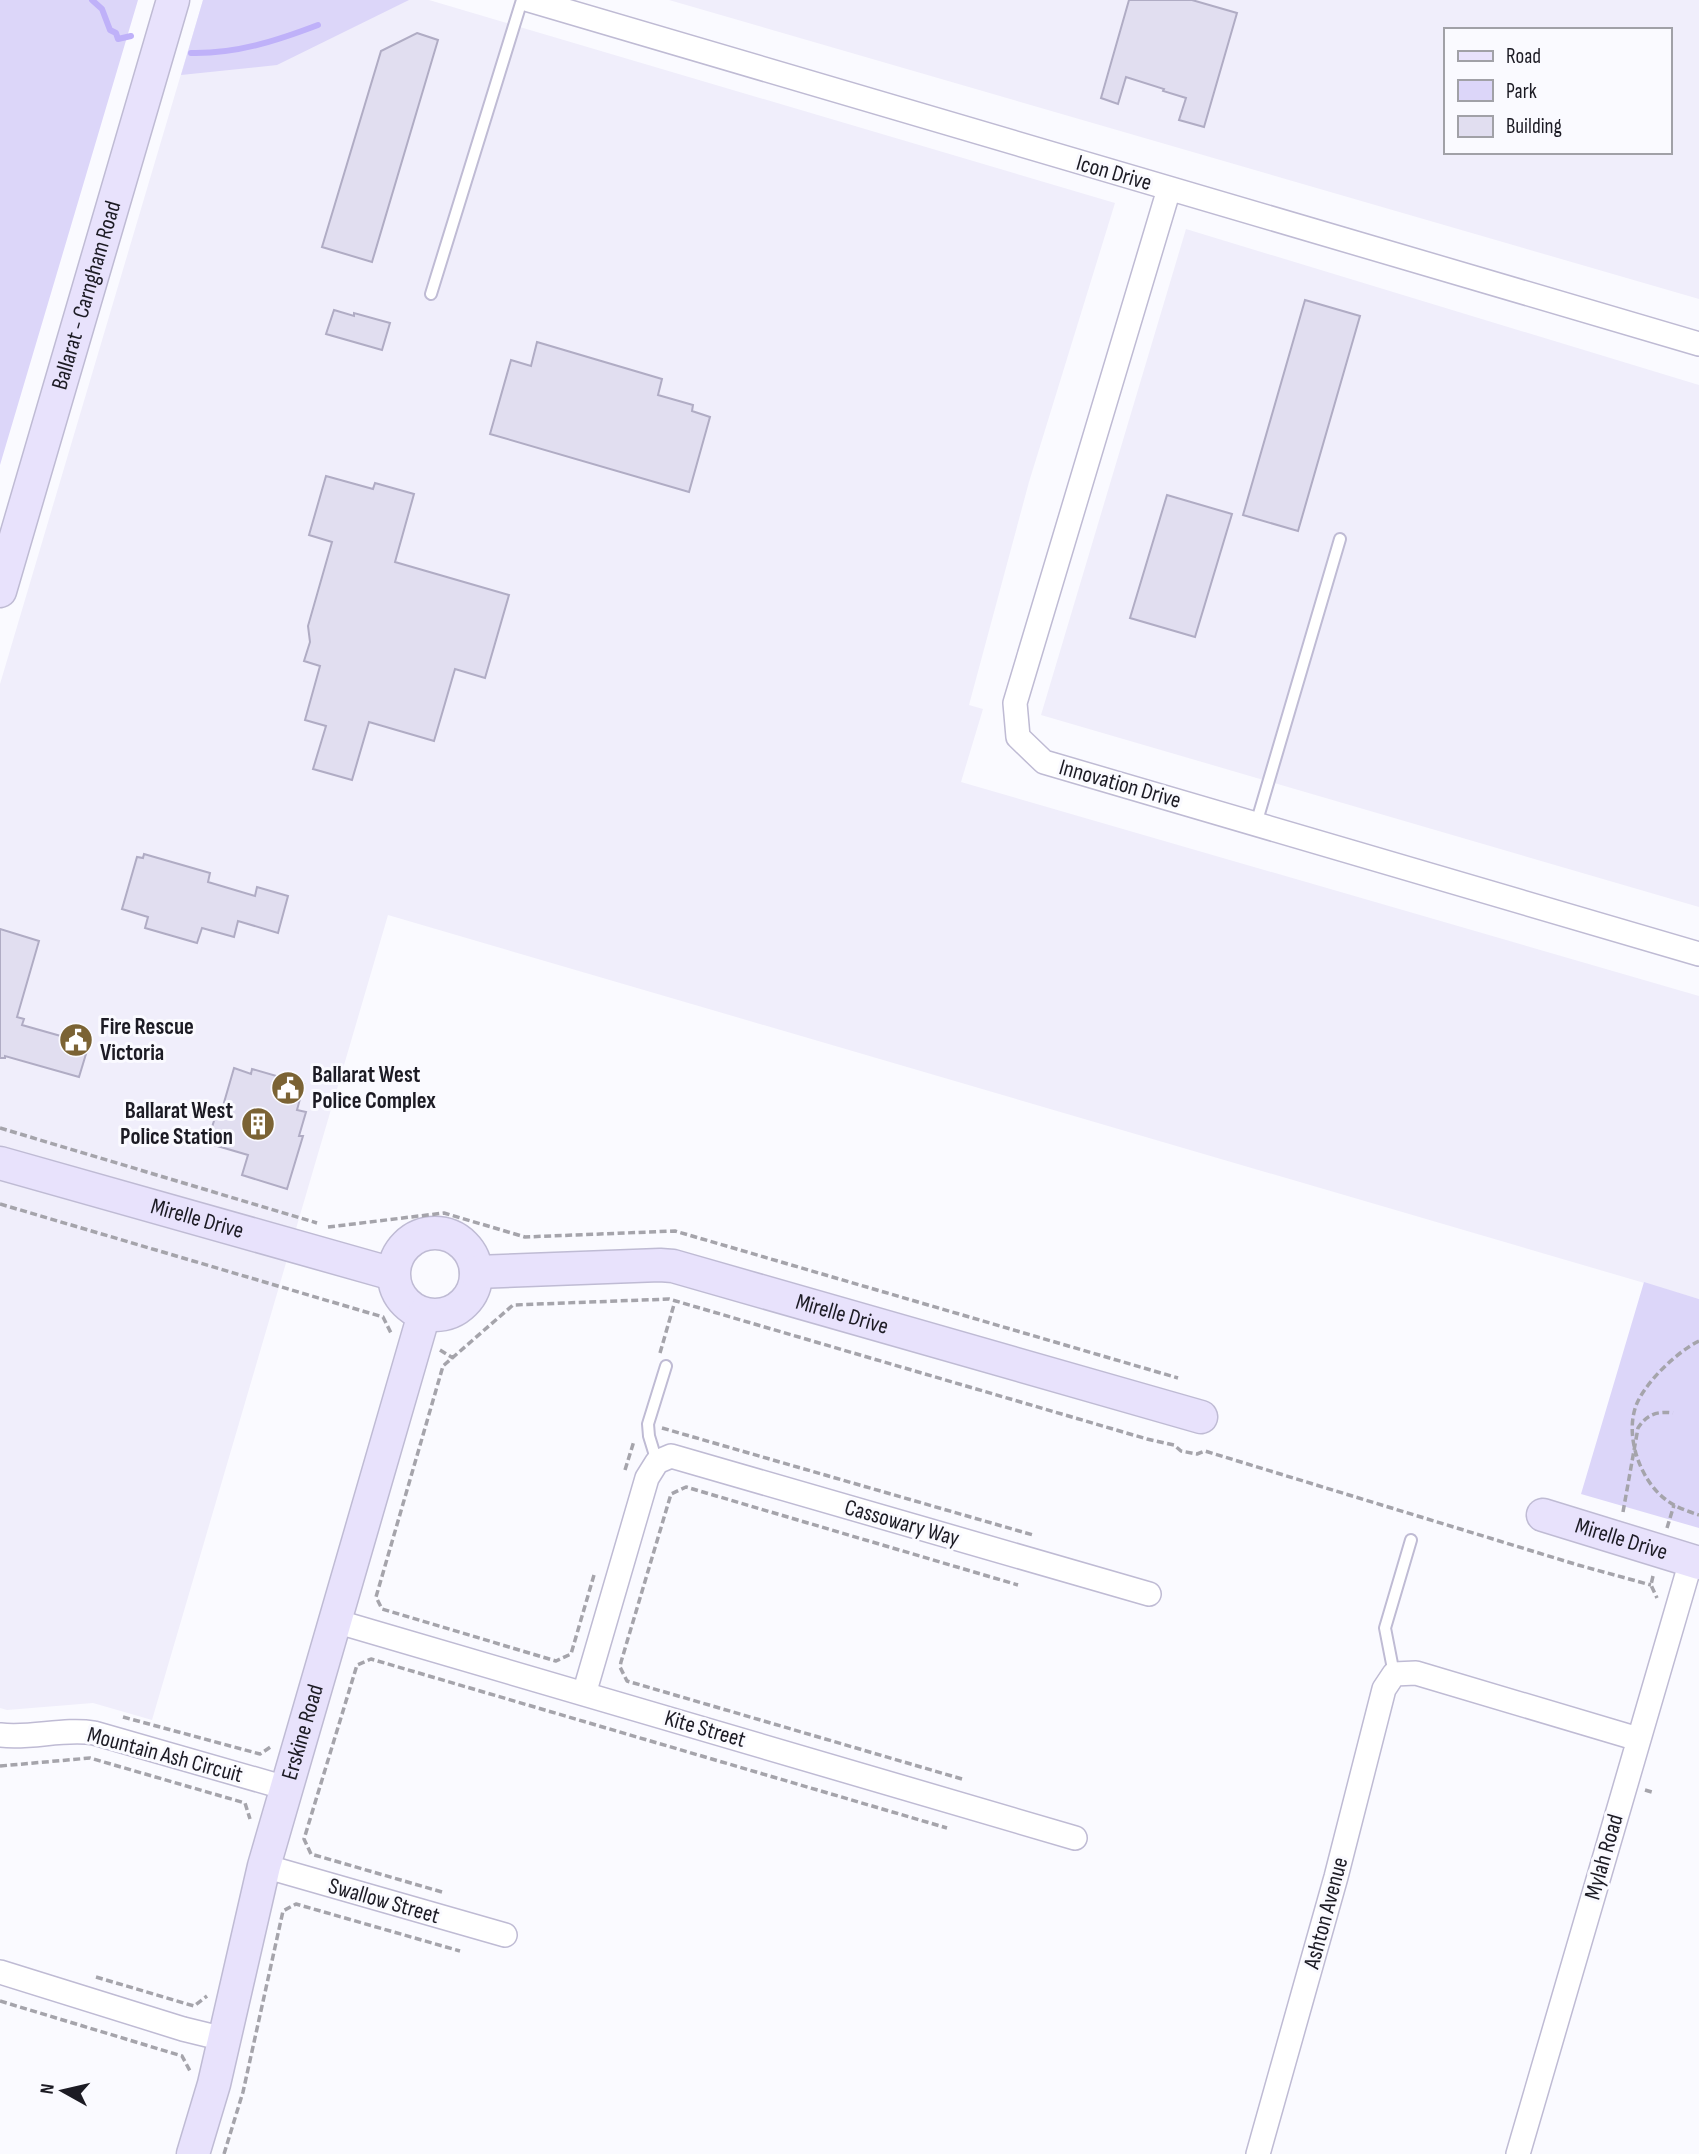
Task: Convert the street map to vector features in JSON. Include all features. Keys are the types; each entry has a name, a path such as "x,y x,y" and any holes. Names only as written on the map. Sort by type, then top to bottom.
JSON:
{"street":[{"name":"Ballarat - Carngham Road","path":"0,590 173,0"},
{"name":"Icon Drive","path":"529,0 1699,344"},
{"name":"Innovation Drive","path":"1169,189 1015,703 1018,737 1044,762 1699,954"},
{"name":"Mirelle Drive","path":"0,1163 393,1274"},
{"path":"440,1233 453,1237 464,1245 472,1256 476,1272 470,1295 461,1306 437,1315 424,1314 402,1299 393,1274 402,1248 413,1239 440,1233"},
{"name":"Mirelle Drive","path":"476,1272 673,1266 1201,1417"},
{"name":"Erskine Road","path":"193,2154 214,2084 264,1866 424,1314"},
{"name":"Cassowary Way","path":"657,1462 678,1456 1149,1594"},
{"path":"584,1694 647,1478 657,1462"},
{"name":"Mirelle Drive","path":"1543,1515 1695,1562"},
{"name":"Mylah Road","path":"1518,2154 1638,1739 1695,1562"},
{"name":"Kite Street","path":"335,1621 1075,1838"},
{"path":"1394,1674 1416,1673 1638,1739"},
{"name":"Ashton Avenue","path":"1258,2154 1336,1877 1384,1689 1394,1674"},
{"name":"Mountain Ash Circuit","path":"0,1735 81,1731 94,1733 286,1788"},
{"name":"Swallow Street","path":"264,1866 505,1935"},
{"path":"0,1972 183,2029 224,2039"}],"lane":[{"path":"431,294 522,0"},
{"path":"1256,824 1340,539"},
{"path":"657,1462 648,1424 666,1366"},
{"path":"1394,1674 1385,1628 1411,1540"}],"path":[{"path":"0,1204 383,1317 392,1336"},
{"path":"596,1568 571,1654 556,1661 382,1609 376,1597 443,1366 513,1305 669,1299 1174,1446 1181,1451 1197,1454 1206,1451 1651,1585"},
{"path":"659,1354 675,1301"},
{"path":"1699,1341 1681,1352 1644,1391 1633,1417 1635,1444 1644,1474 1653,1488 1665,1500 1699,1515"},
{"path":"1621,1517 1635,1444 1643,1420 1656,1412 1673,1413"},
{"path":"624,1475 640,1421 1034,1535"},
{"path":"962,1779 627,1681 620,1667 621,1662 671,1494 686,1487 1018,1584"},
{"path":"446,1893 311,1854 304,1839 357,1665 372,1659 947,1828"},
{"path":"120,1716 260,1754 274,1744"},
{"path":"0,1766 90,1758 244,1804 250,1819 247,1831"},
{"path":"224,2154 243,2092 283,1911 296,1904 460,1951"},
{"path":"194,2006 206,1998 209,1985"},
{"path":"0,2001 182,2056 190,2069 190,2075"}],"shaded area":[{"path":"203,0 429,0 1115,203 1029,482 969,705 983,709 961,782 1699,996 1699,1299 388,915 152,1720 93,1703 7,1710 0,1708 0,684"},
{"path":"669,0 1699,0 1699,299"},
{"path":"1186,229 1699,385 1699,907 1041,715"}],"green space":[{"path":"0,0 138,0 0,465"},
{"path":"203,0 409,0 277,65 181,75"},
{"path":"1644,1282 1699,1299 1699,1528 1581,1494"}],"building":[{"path":"1129,0 1192,0 1237,13 1204,127 1179,120 1186,98 1126,77 1118,104 1101,98"},
{"path":"417,33 438,40 372,262 322,247 381,51"},
{"path":"1305,300 1360,316 1298,531 1243,515"},
{"path":"334,310 390,323 382,350 326,334"},
{"path":"537,342 662,379 658,395 693,405 692,411 710,417 689,492 490,434 511,360 531,366"},
{"path":"326,476 373,489 375,483 414,494 395,562 509,595 485,678 455,669 434,741 369,722 352,780 313,769 326,726 305,720 320,666 304,661 310,642 308,626 332,542 309,535"},
{"path":"1167,495 1232,514 1195,637 1130,618"},
{"path":"144,854 210,873 208,882 255,896 257,887 288,896 278,933 238,921 234,937 202,928 197,943 145,928 148,917 122,909 137,857 143,858"},
{"path":"0,929 39,941 17,1017 24,1019 22,1025 89,1044 79,1077 5,1056 0,1058"},
{"name":"Ballarat West Police Station","path":"234,1068 251,1074 252,1069 304,1084 297,1110 306,1112 299,1136 303,1136 287,1189 242,1175 248,1155 207,1143 219,1105 223,1106"}],"waterway":[{"path":"92,0 102,9 110,30 116,33 118,39 131,36"},
{"path":"191,53 256,45 318,25"}],"place":[{"name":"Fire Rescue Victoria","path":"76,1040"},
{"name":"Ballarat West Police Complex","path":"288,1088"},
{"name":"Ballarat West Police Station","path":"258,1124"}]}
